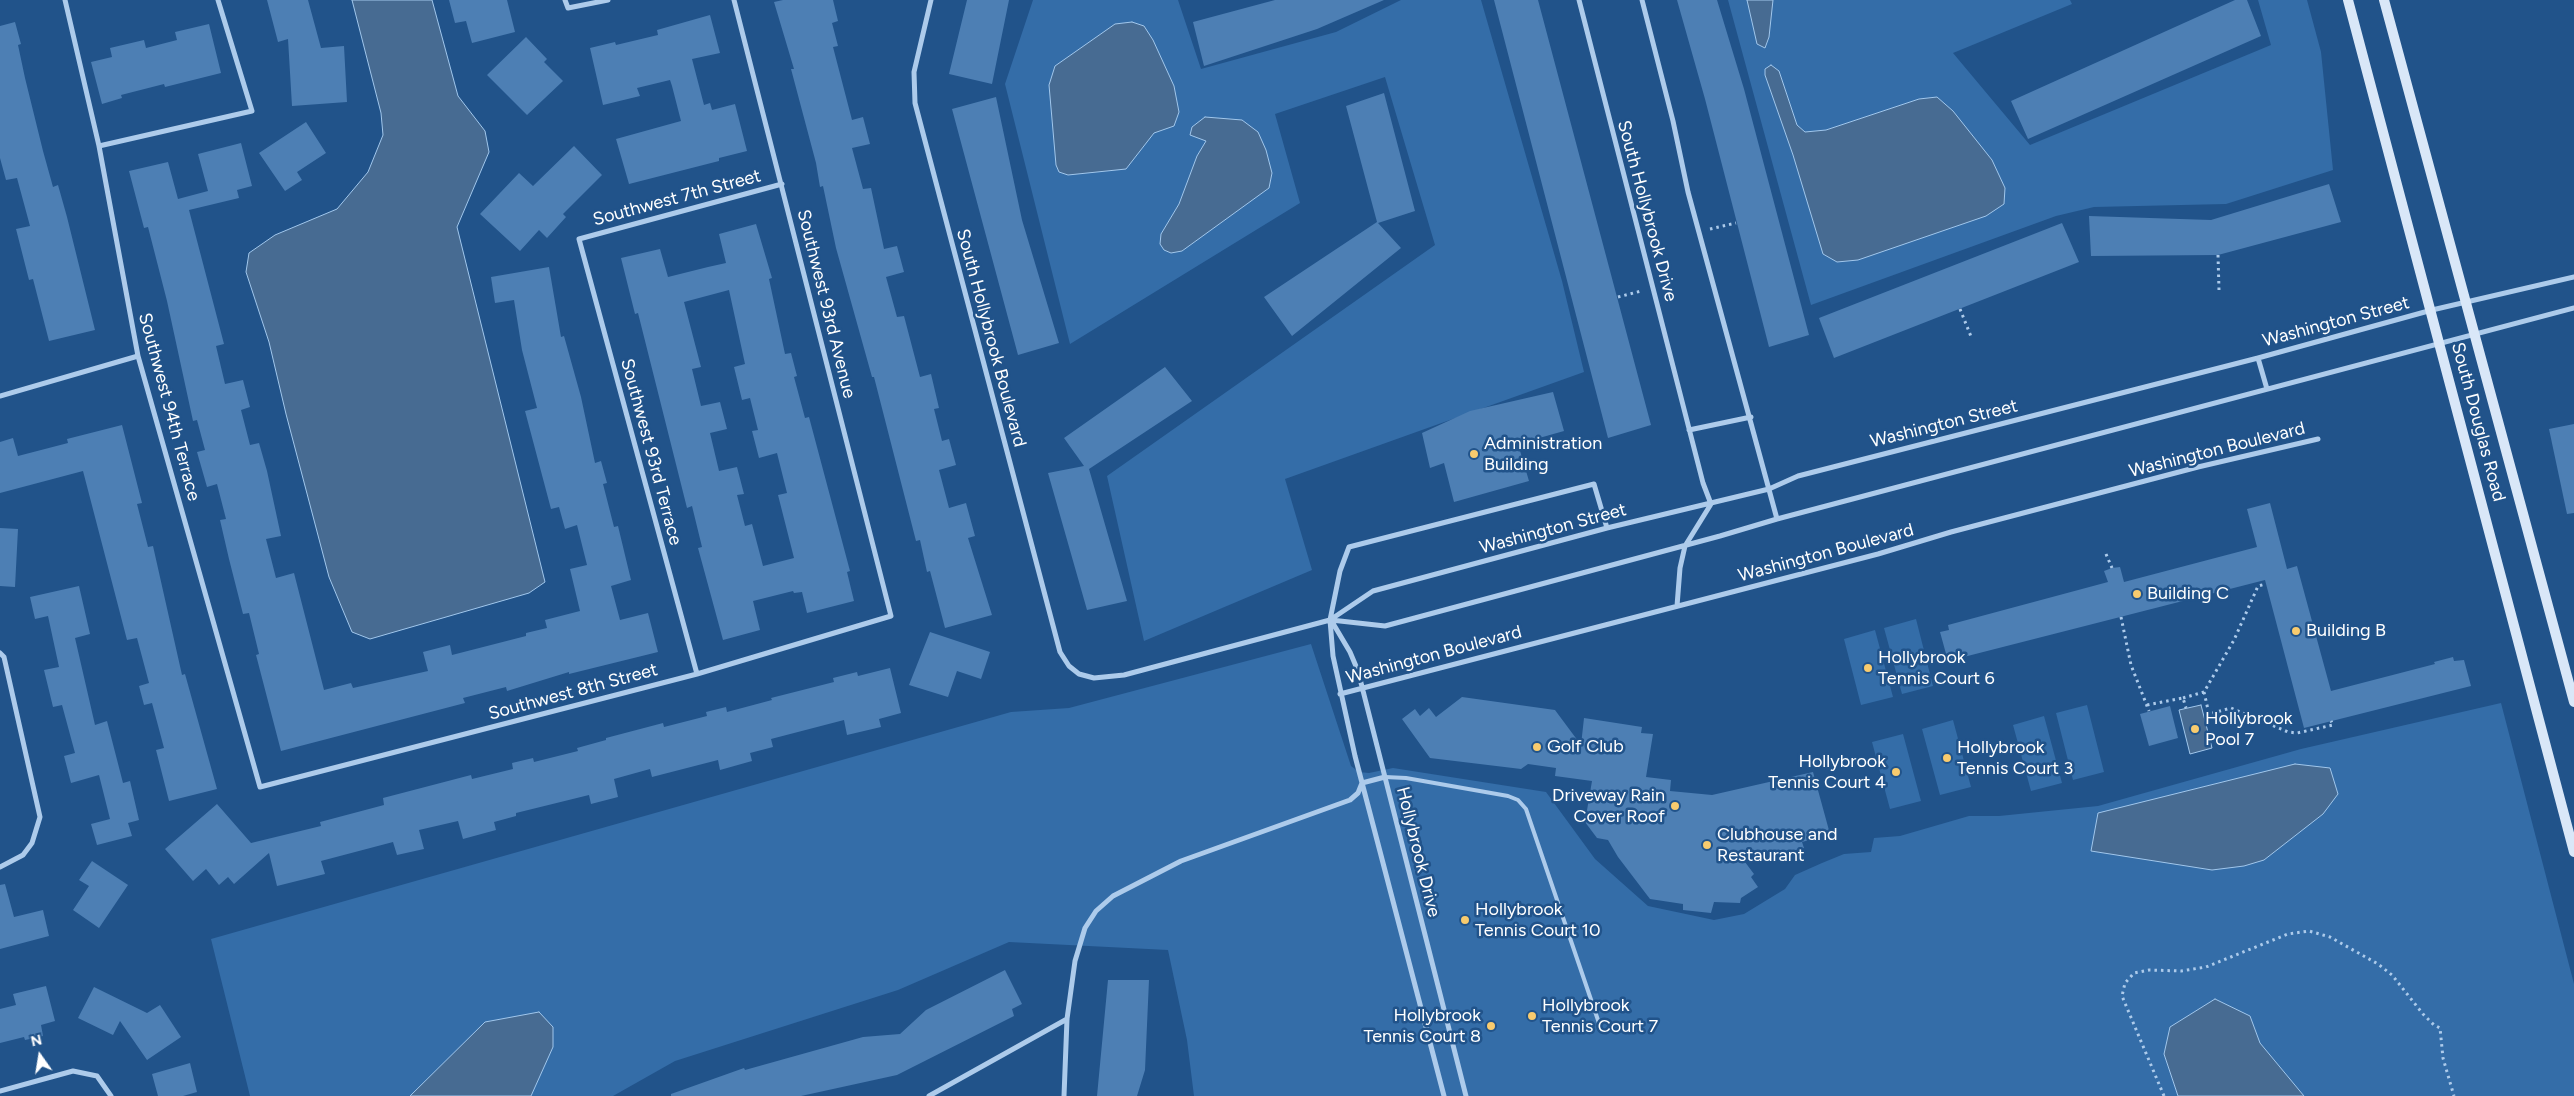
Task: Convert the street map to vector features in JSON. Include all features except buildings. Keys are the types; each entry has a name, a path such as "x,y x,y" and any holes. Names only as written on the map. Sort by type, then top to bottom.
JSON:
{"main road":[{"name":"South Douglas Road","path":"2348,0 2432,310 2574,852"},
{"name":"South Douglas Road","path":"2384,0 2574,702"}],"street":[{"name":"Southwest 94th Terrace","path":"65,0 99,146 138,356 260,787"},
{"path":"99,146 252,111 218,0"},
{"path":"565,0 568,8 608,0"},
{"name":"Southwest 93rd Avenue","path":"734,0 891,616"},
{"name":"South Hollybrook Boulevard","path":"931,0 914,72 914,103 1060,652 1068,666 1079,674"},
{"name":"South Hollybrook Drive","path":"1579,0 1609,126 1654,288 1689,430 1703,483 1712,504"},
{"path":"1642,0 1699,231 1751,417 1777,519"},
{"name":"Southwest 7th Street","path":"579,239 782,184"},
{"name":"Southwest 93rd Terrace","path":"579,239 697,674"},
{"name":"Washington Street","path":"1079,674 1094,678 1124,675 1330,620 1373,591 1607,528 1769,489 1798,476 2258,358 2432,310 2574,277"},
{"name":"Washington Street","path":"1330,620 1385,626 1685,546 1777,519 2574,308"},
{"path":"0,396 138,356"},
{"path":"2258,358 2267,389"},
{"path":"1689,430 1751,417"},
{"name":"Washington Boulevard","path":"1340,694 1899,548 1951,532 2198,467 2318,439"},
{"name":"Hollybrook Drive","path":"1444,1096 1340,694 1333,656 1330,620 1340,571 1349,547 1594,484 1607,528"},
{"path":"1677,606 1680,568 1685,546 1712,504"},
{"name":"Southwest 8th Street","path":"260,787 697,674 891,616"},
{"name":"Hollybrook Drive","path":"1330,620 1350,652 1362,688 1466,1096"},
{"path":"0,653 4,657 40,817 32,843 23,855 0,867"},
{"path":"1064,1096 1067,1020 1079,944 1085,928 1096,911 1113,896 1181,861 1350,800 1358,793 1362,783 1385,777"},
{"path":"929,1096 1067,1020"},
{"path":"0,1091 73,1071 97,1076 111,1096"}],"lane":[{"path":"1385,777 1406,778 1508,796 1518,800 1526,809 1600,1026"}],"path":[{"path":"1699,231 1736,223"},
{"path":"2218,255 2220,290"},
{"path":"1618,297 1654,288"},
{"path":"1960,309 1972,339"},
{"path":"2106,554 2112,568"},
{"path":"2266,584 2258,586 2234,640 2204,692 2209,714 2231,708 2288,732 2298,733 2333,725 2331,721"},
{"path":"2121,616 2131,665 2149,712"},
{"path":"2147,705 2204,692"},
{"path":"2183,698 2186,708"},
{"path":"2164,1096 2122,996 2125,983 2134,973 2149,970 2181,971 2206,968 2288,934 2309,931 2330,937 2378,964 2392,975 2434,1026 2440,1028 2443,1058 2454,1096"}],"shaded area":[{"path":"352,0 432,0 458,96 485,131 489,152 457,227 545,582 529,593 370,639 352,632 329,577 269,342 246,272 249,253 275,235 337,209 368,172 383,135 381,113"},
{"path":"1033,0 1178,0 1201,69 1336,32 1401,0 1481,0 1562,281 1584,372 1285,479 1312,570 1144,641 1107,476 1435,245 1385,77 1275,114 1300,203 1070,344 1005,84"},
{"path":"1728,0 2070,0 2072,4 1953,53 2030,145 2271,45 2258,0 2307,0 2321,52 2333,170 2226,204 2094,207 2056,216 1811,305"},
{"path":"1747,0 1773,0 1769,37 1765,48 1757,44"},
{"path":"1132,22 1144,26 1153,40 1174,86 1179,112 1174,126 1154,133 1126,169 1068,175 1059,172 1056,165 1049,85 1055,66 1115,24"},
{"path":"1771,65 1779,71 1797,125 1805,132 1826,130 1919,99 1937,97 1953,111 1992,160 2005,188 2004,204 1986,216 1858,260 1837,262 1823,254 1793,155 1765,75 1765,69"},
{"path":"1205,117 1242,120 1258,132 1266,150 1272,173 1269,188 1182,251 1171,253 1164,250 1160,244 1161,234 1179,204 1197,156 1206,141 1190,135 1192,127"},
{"path":"1916,619 1933,686 1902,694 1884,628"},
{"name":"Hollybrook Tennis Court 6","path":"1875,630 1893,697 1861,705 1844,639"},
{"path":"1311,644 1351,766 1359,772 1369,773 1393,768 1546,792 1595,859 1648,906 1714,920 1744,914 1785,889 1795,875 1822,863 1844,854 1871,852 1874,838 1900,836 1969,816 1999,816 2098,806 2301,749 2501,703 2574,984 2574,1096 1194,1096 1187,1040 1168,950 1009,942 898,990 675,1061 613,1096 250,1096 211,939 1011,712 1069,708"},
{"path":"2087,705 2104,772 2073,780 2056,713"},
{"name":"Hollybrook Pool 7","path":"2201,705 2212,748 2190,754 2179,710"},
{"path":"2044,716 2062,783 2031,791 2013,725"},
{"name":"Hollybrook Tennis Court 3","path":"1953,720 1971,787 1940,795 1922,729"},
{"name":"Hollybrook Tennis Court 4","path":"1903,734 1921,801 1890,809 1872,742"},
{"path":"2295,764 2330,768 2338,794 2323,814 2264,860 2244,866 2212,870 2091,851 2098,813"},
{"path":"2215,999 2250,1016 2260,1043 2304,1096 2178,1096 2164,1054 2170,1027"},
{"path":"539,1012 553,1027 553,1047 531,1096 410,1096 485,1022"}],"place":[{"name":"Administration Building","path":"1474,454"},
{"name":"Building C","path":"2137,594"},
{"name":"Building B","path":"2296,631"},
{"name":"Hollybrook Tennis Court 6","path":"1868,668"},
{"name":"Hollybrook Pool 7","path":"2195,729"},
{"name":"Golf Club","path":"1537,747"},
{"name":"Hollybrook Tennis Court 3","path":"1947,758"},
{"name":"Hollybrook Tennis Court 4","path":"1896,772"},
{"name":"Driveway Rain Cover Roof","path":"1675,806"},
{"name":"Clubhouse and Restaurant","path":"1707,845"},
{"name":"Hollybrook Tennis Court 10","path":"1465,920"},
{"name":"Hollybrook Tennis Court 7","path":"1532,1016"},
{"name":"Hollybrook Tennis Court 8","path":"1491,1026"}]}
